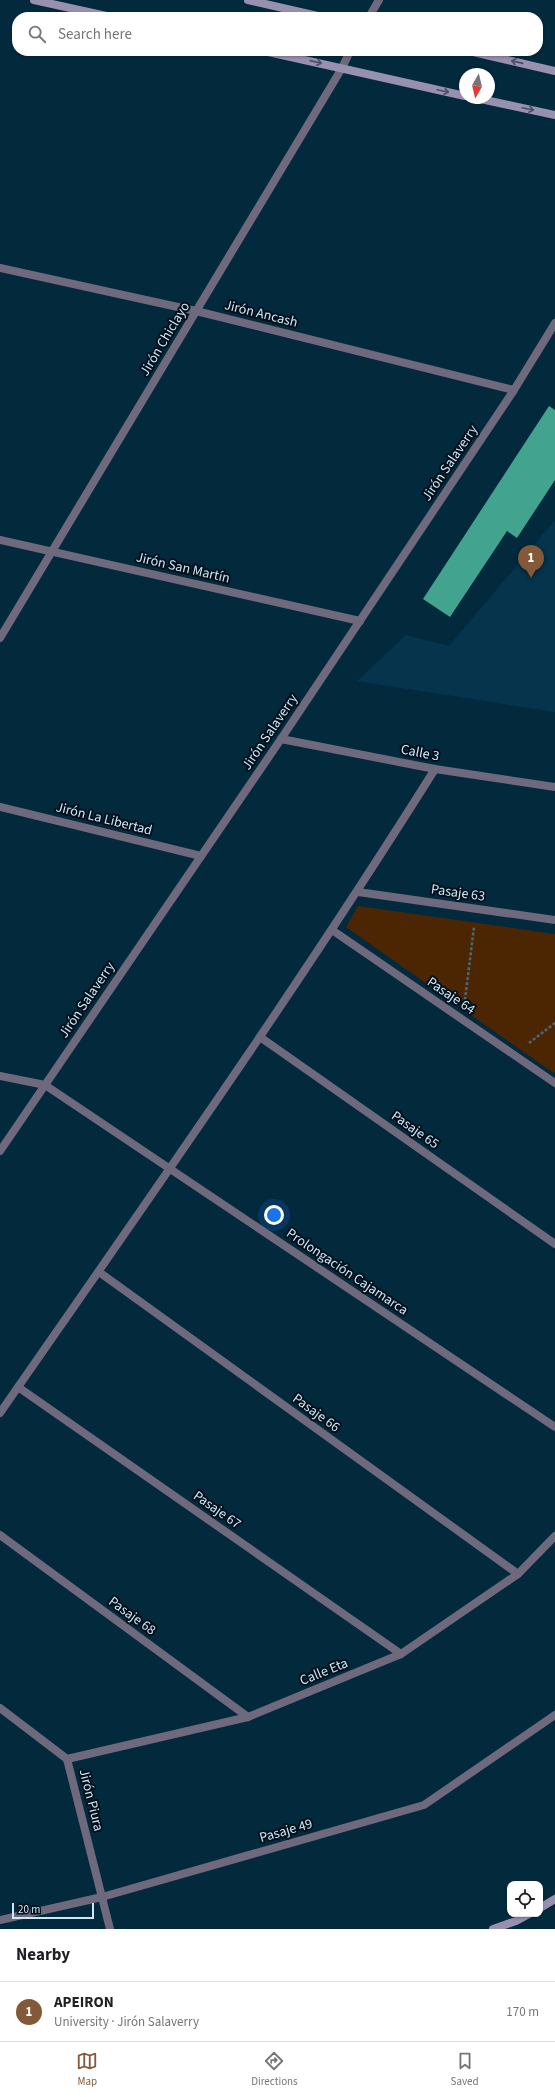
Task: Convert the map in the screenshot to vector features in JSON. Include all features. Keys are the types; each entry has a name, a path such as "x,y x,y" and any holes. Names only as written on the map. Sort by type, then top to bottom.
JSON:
{"main road":[{"path":"34,0 88,12"},
{"path":"248,0 300,12"},
{"path":"287,56 459,95"},
{"path":"490,56 555,71"},
{"path":"495,102 555,115"},
{"path":"543,1906 555,1899"},
{"path":"493,1929 523,1917"}],"street":[{"path":"371,12 379,0"},
{"name":"Jirón Chiclayo","path":"0,638 53,552 342,68 348,56"},
{"name":"Jirón Ancash","path":"0,268 196,312 514,390"},
{"name":"Jirón Salaverry","path":"0,1151 281,739 514,390 555,323"},
{"name":"Jirón San Martín","path":"0,540 360,621"},
{"name":"Calle 3","path":"281,739 435,769 555,787"},
{"path":"0,1413 170,1170 358,892 435,769"},
{"name":"Jirón La Libertad","path":"0,807 201,856"},
{"name":"Pasaje 63","path":"358,892 555,920"},
{"name":"Pasaje 64","path":"332,930 555,1083"},
{"name":"Pasaje 65","path":"260,1037 555,1244"},
{"path":"0,1076 45,1086"},
{"name":"Prolongación Cajamarca","path":"45,1086 555,1427"},
{"name":"Pasaje 66","path":"99,1272 518,1574"},
{"name":"Pasaje 67","path":"18,1387 401,1654"},
{"name":"Pasaje 68","path":"0,1535 248,1717"},
{"name":"Calle Eta","path":"67,1760 248,1717 401,1654 518,1574 555,1536"},
{"name":"Jirón Piura","path":"0,1708 67,1760 110,1929"},
{"name":"Pasaje 49","path":"0,1920 102,1897 424,1805 555,1715"}],"path":[{"path":"462,1020 476,909"},
{"path":"528,1044 555,1023"}],"shaded area":[{"path":"555,520 555,712 357,681 406,635 449,646"},
{"path":"358,906 555,934 555,1074 346,927"}],"building":[{"path":"549,406 555,410 555,480 517,538 507,531 450,617 423,599"}],"place":[{"name":"APEIRON","path":"531,578"}]}
